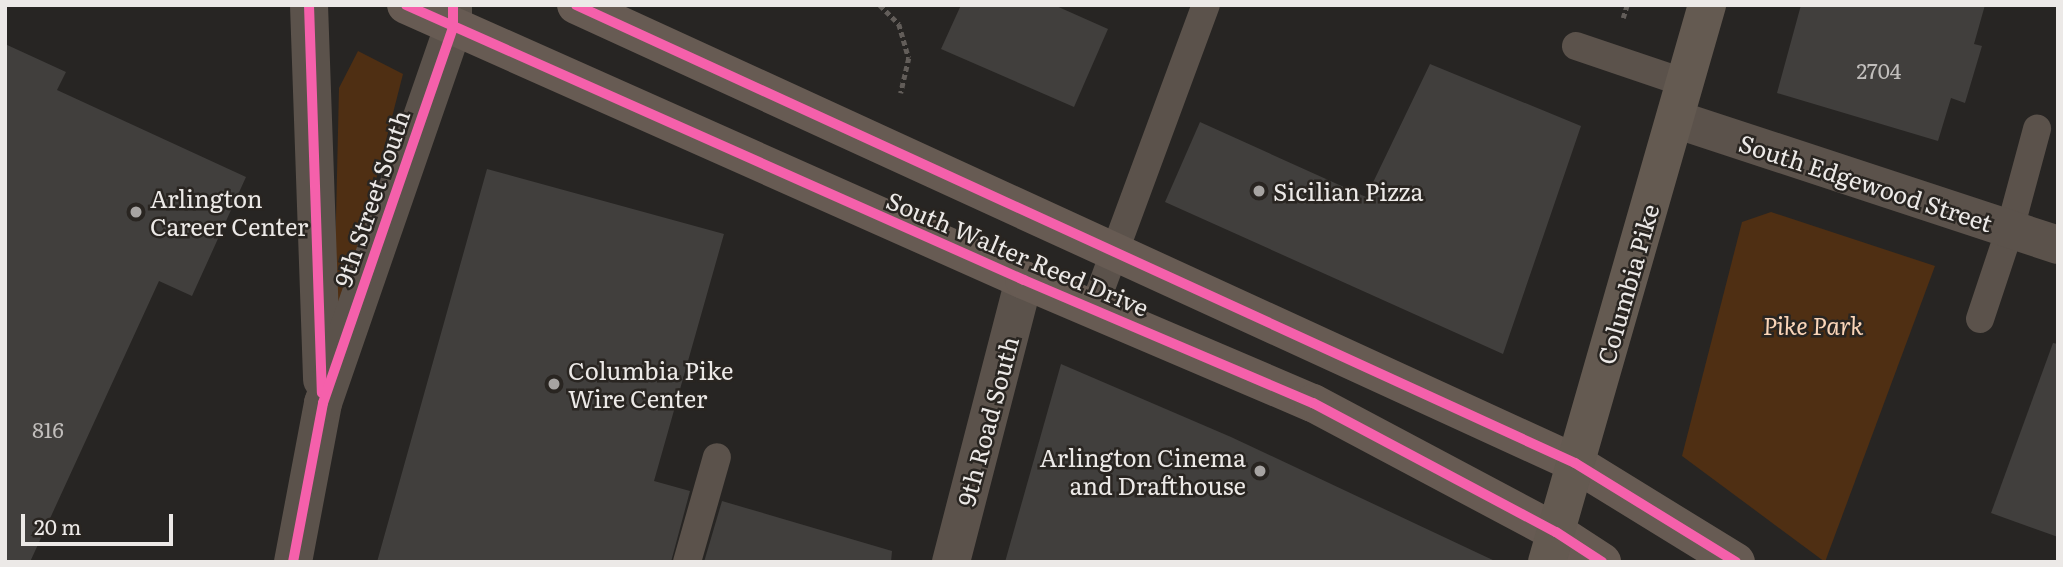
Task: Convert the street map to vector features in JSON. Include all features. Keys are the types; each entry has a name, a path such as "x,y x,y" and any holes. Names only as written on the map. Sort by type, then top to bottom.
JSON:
{"main road":[{"name":"Columbia Pike","path":"1551,547 1707,5"}],"street":[{"name":"9th Street South","path":"309,5 323,403"},
{"name":"South Walter Reed Drive","path":"406,5 453,16 1024,281 1313,403 1551,547 1602,562"},
{"name":"South Walter Reed Drive","path":"576,5 1575,463 1736,562"},
{"name":"9th Street South","path":"293,562 323,403 453,16"},
{"name":"South Edgewood Street","path":"1675,119 2058,245"},
{"name":"9th Road South","path":"951,562 1024,281"}],"lane":[{"path":"1093,310 1206,5"},
{"path":"1576,46 1685,83"},
{"path":"1980,319 2010,229 2037,129"},
{"path":"687,562 718,457"}],"path":[{"path":"880,5 899,24 909,58 901,93"},
{"path":"1622,21 1627,5"}],"green space":[{"path":"358,51 403,74 344,305 334,304 339,88"},
{"name":"Pike Park","path":"1771,212 1935,266 1825,562 1682,456 1742,222"}],"building":[{"path":"961,5 1054,5 1108,29 1074,107 941,49"},
{"path":"1801,5 1985,5 1974,44 1982,46 1965,103 1951,98 1938,141 1777,93"},
{"name":"Arlington Career Center","path":"5,44 66,72 57,90 246,177 192,296 159,281 30,562 5,562"},
{"path":"1430,64 1581,126 1503,354 1165,202 1200,122 1366,197"},
{"name":"Columbia Pike Wire Center","path":"487,169 724,234 654,481 690,491 671,562 377,562"},
{"path":"2053,343 2058,344 2058,537 1991,513"},
{"path":"1061,364 1231,437 1497,562 1005,562"},
{"path":"722,501 892,551 891,562 704,562"}],"cycle path":[{"path":"309,5 322,393"},
{"path":"406,5 1024,280 1313,403 1556,532 1602,562"},
{"path":"293,562 323,403 453,27 453,5"},
{"path":"576,5 1575,463 1736,562"}],"place":[{"name":"Sicilian Pizza","path":"1259,191"},
{"name":"Arlington Career Center","path":"136,212"},
{"name":"Columbia Pike Wire Center","path":"554,384"},
{"name":"Arlington Cinema and Drafthouse","path":"1260,471"}]}
